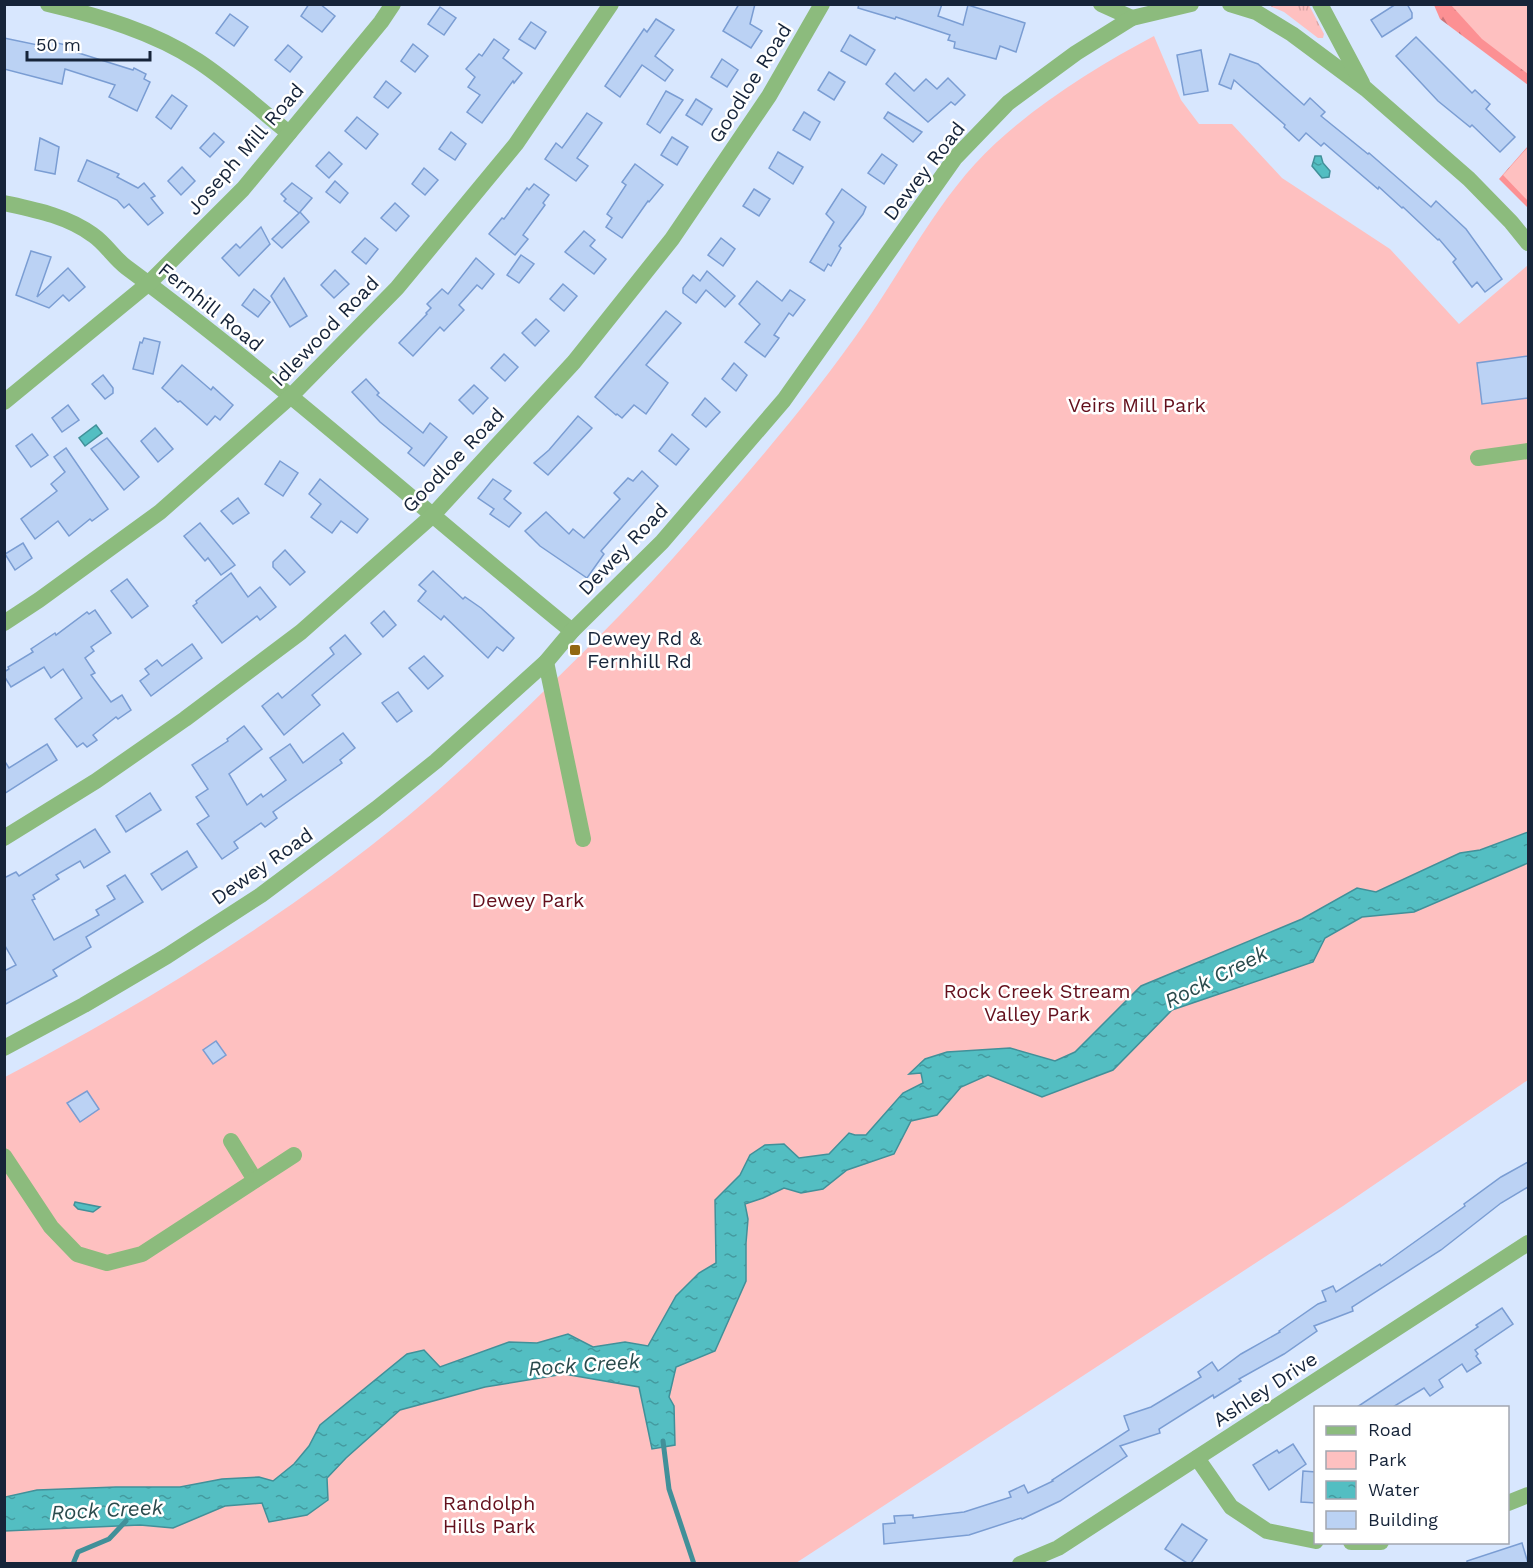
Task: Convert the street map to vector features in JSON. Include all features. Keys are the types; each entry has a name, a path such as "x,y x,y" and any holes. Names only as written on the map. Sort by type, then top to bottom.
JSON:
{"street":[{"path":"48,4 157,39 199,61 289,133"},
{"name":"Joseph Mill Road","path":"4,402 149,283 243,189 381,22 393,4"},
{"name":"Idlewood Road","path":"4,623 160,512 290,397 397,288 516,144 611,4"},
{"name":"Goodloe Road","path":"4,838 96,781 185,719 301,632 432,516 574,362 672,239 769,96 822,4"},
{"path":"1101,4 1132,18"},
{"name":"Dewey Road","path":"4,1048 84,1005 167,956 261,895 436,761 546,662 572,631 662,542 784,400 955,158 1008,103 1076,53 1132,18 1191,4"},
{"path":"1230,4 1256,12 1292,34 1365,89 1469,179 1528,243"},
{"path":"1320,4 1365,89"},
{"name":"Fernhill Road","path":"4,203 52,213 94,236 123,265 149,283 290,397 572,631"},
{"path":"1478,458 1528,451"},
{"path":"546,662 584,838"},
{"path":"231,1141 255,1180"},
{"path":"4,1156 51,1227 76,1254 107,1263 142,1254 294,1155"},
{"name":"Ashley Drive","path":"1020,1563 1058,1548 1528,1243"},
{"path":"1197,1458 1231,1507 1267,1531 1314,1541"},
{"path":"1509,1503 1528,1495"}],"green space":[{"path":"1268,5 1309,5 1324,34 1323,38 1318,38 1284,12"},
{"path":"1434,5 1528,5 1528,85 1440,19"},
{"path":"1451,5 1528,5 1528,74 1482,39"},
{"path":"1154,36 1181,100 1199,124 1232,124 1282,178 1390,249 1459,324 1528,265 1528,1080 1343,1206 796,1563 5,1564 5,1077 162,989 263,924 361,853 461,770 620,616 759,460 847,349 932,220 975,164 1036,109 1083,77"},
{"path":"1528,146 1528,208 1499,179"},
{"path":"1528,147 1528,201 1503,175"}],"water":[{"path":"1315,156 1321,156 1323,163 1330,171 1329,177 1322,178 1312,166"},
{"path":"96,425 102,433 85,446 79,438"},
{"name":"Rock Creek","path":"1528,832 1528,863 1414,912 1362,917 1325,938 1313,962 1172,1010 1113,1070 1042,1097 988,1075 961,1087 937,1115 911,1121 894,1154 847,1170 823,1189 801,1193 784,1188 745,1204 748,1219 746,1281 715,1351 676,1367 669,1397 674,1406 675,1445 652,1449 639,1387 564,1374 485,1387 400,1410 327,1478 328,1500 307,1515 269,1522 262,1503 225,1506 173,1528 140,1525 5,1531 5,1497 37,1490 180,1487 222,1479 259,1477 273,1481 294,1464 309,1446 320,1425 407,1354 424,1350 440,1367 509,1342 537,1343 568,1334 593,1347 625,1342 648,1346 676,1296 699,1273 716,1263 715,1200 740,1175 750,1155 765,1145 784,1144 799,1158 829,1154 849,1133 866,1135 903,1093 923,1083 921,1073 909,1074 925,1059 947,1052 1010,1048 1055,1061 1075,1052 1141,986 1302,919 1357,888 1376,892 1460,853 1480,850"},
{"path":"75,1202 100,1207 93,1212 78,1209 74,1205"}],"building":[{"path":"309,4 320,4 335,16 322,32 301,16"},
{"path":"739,4 755,4 750,24 762,31 751,48 723,31"},
{"path":"859,4 942,4 938,16 963,25 968,5 1025,23 1016,52 1000,46 996,59 954,48 955,42 948,40 950,35 896,17 895,19 858,8"},
{"path":"1396,4 1407,4 1412,18 1382,37 1371,20"},
{"path":"440,7 456,18 444,35 428,24"},
{"path":"230,14 248,27 234,46 216,33"},
{"path":"656,19 674,30 655,56 673,70 665,81 642,65 620,97 605,86 644,29 647,32"},
{"path":"531,22 546,32 535,49 519,39"},
{"path":"850,35 875,50 866,65 841,51"},
{"path":"1416,37 1472,93 1475,90 1490,104 1486,109 1515,137 1500,152 1472,125 1470,127 1438,101 1396,56"},
{"path":"4,38 47,47 49,41 70,46 69,50 133,70 134,68 146,74 144,79 150,82 137,111 109,97 115,85 65,69 62,84 4,69"},
{"path":"494,39 509,50 503,58 522,73 514,83 513,81 482,123 467,112 480,95 468,87 475,77 466,69 479,54 482,56"},
{"path":"413,44 428,56 415,72 401,61"},
{"path":"288,45 302,57 290,72 275,60"},
{"path":"1201,50 1208,91 1184,95 1177,55"},
{"path":"1230,54 1258,64 1304,105 1310,98 1325,112 1321,116 1369,153 1431,207 1436,201 1466,229 1502,279 1485,292 1477,282 1472,287 1453,262 1456,259 1439,239 1379,187 1378,189 1324,143 1321,146 1306,133 1299,141 1284,127 1285,125 1234,80 1231,89 1219,84"},
{"path":"722,59 738,70 727,87 711,77"},
{"path":"829,72 845,82 834,100 818,90"},
{"path":"895,73 914,91 926,79 937,89 948,78 965,95 955,105 951,102 928,122 886,84"},
{"path":"386,81 401,93 388,108 374,97"},
{"path":"666,91 683,100 660,133 647,124"},
{"path":"172,95 187,106 171,129 156,117"},
{"path":"696,99 712,109 702,125 686,115"},
{"path":"804,112 820,122 810,140 793,130"},
{"path":"888,112 922,132 913,142 884,118"},
{"path":"587,113 602,123 577,158 588,166 576,181 545,159 556,143 562,148"},
{"path":"357,117 378,134 366,149 345,131"},
{"path":"451,132 466,144 455,160 439,149"},
{"path":"214,133 224,142 210,157 200,148"},
{"path":"672,137 688,147 677,165 661,155"},
{"path":"40,138 59,147 55,174 35,170"},
{"path":"329,152 342,164 329,178 316,166"},
{"path":"778,152 803,167 793,184 769,168"},
{"path":"882,154 897,165 884,184 868,173"},
{"path":"87,160 119,174 117,177 138,188 144,183 155,196 151,198 163,213 148,225 129,204 124,208 117,200 78,181"},
{"path":"635,164 663,185 648,201 622,238 606,227 612,218 607,214 626,185 622,182"},
{"path":"182,167 195,181 181,195 168,181"},
{"path":"424,168 438,180 425,195 412,184"},
{"path":"335,181 348,193 340,203 326,192"},
{"path":"292,183 312,198 300,212 309,222 282,248 272,239 299,213 284,201 286,199 281,194"},
{"path":"534,184 549,195 543,203 545,205 523,235 528,239 515,255 489,234 502,218 504,219 527,188 529,190"},
{"path":"754,189 770,199 759,216 743,206"},
{"path":"842,189 866,207 839,246 841,248 831,266 828,264 824,271 810,262 834,222 826,214"},
{"path":"395,203 409,216 396,231 381,218"},
{"path":"261,227 270,244 239,276 222,258 236,244 240,248"},
{"path":"584,231 595,240 590,246 606,259 594,274 565,252"},
{"path":"365,238 378,249 366,264 352,252"},
{"path":"721,238 735,249 723,266 708,255"},
{"path":"31,251 51,257 37,297 68,268 85,287 69,301 63,295 49,308 16,295"},
{"path":"521,255 534,264 519,283 507,275"},
{"path":"476,258 494,274 482,289 477,285 459,305 464,310 444,331 440,327 413,356 399,343 427,314 431,308 427,304 442,289 448,294"},
{"path":"335,270 349,284 334,298 321,285"},
{"path":"707,271 735,296 725,307 706,290 696,303 683,293 683,288 693,275 700,281"},
{"path":"284,278 307,316 290,327 271,296"},
{"path":"757,281 782,301 790,290 805,300 793,316 789,313 774,335 779,338 765,357 745,342 760,324 739,304"},
{"path":"563,284 577,296 564,311 550,299"},
{"path":"254,289 270,302 258,317 242,305"},
{"path":"666,311 681,323 646,365 668,383 646,414 634,405 622,418 595,397"},
{"path":"536,319 549,331 535,346 522,333"},
{"path":"144,338 160,342 153,374 133,369 140,342 142,343"},
{"path":"504,354 518,367 505,381 491,368"},
{"path":"1528,356 1528,398 1482,404 1477,363"},
{"path":"734,363 747,375 736,391 722,379"},
{"path":"182,365 211,390 213,387 233,405 220,420 215,416 207,425 162,388"},
{"path":"103,375 113,388 113,393 105,399 92,384"},
{"path":"366,379 379,393 377,395 423,433 430,423 447,437 424,466 408,453 412,448 380,422 352,392"},
{"path":"474,385 488,398 473,414 459,400"},
{"path":"705,398 720,412 706,427 692,415"},
{"path":"68,405 79,420 62,432 52,418"},
{"path":"578,416 592,428 548,475 534,463 549,450"},
{"path":"155,428 173,449 158,462 141,441"},
{"path":"32,434 48,455 31,467 16,446"},
{"path":"672,434 689,449 676,465 659,451"},
{"path":"107,438 139,477 124,490 91,449"},
{"path":"66,448 108,509 92,521 90,519 69,536 58,521 35,539 21,519 57,491 51,484 65,472 54,457"},
{"path":"280,461 298,473 283,496 265,484"},
{"path":"642,471 658,486 601,551 604,554 587,578 540,546 525,531 546,512 569,534 573,529 584,538 620,499 614,493 628,478 633,481"},
{"path":"320,479 368,519 357,533 341,521 332,533 311,517 321,504 309,494"},
{"path":"493,479 511,491 504,499 521,513 509,527 490,514 494,509 478,498"},
{"path":"238,498 249,513 233,524 221,511"},
{"path":"200,523 235,565 221,575 208,558 205,561 184,536"},
{"path":"23,543 32,558 15,570 5,554"},
{"path":"285,550 305,572 290,585 273,567 273,562"},
{"path":"433,571 463,599 465,597 481,608 514,638 503,651 497,647 488,658 444,616 441,620 418,601 426,591 419,585"},
{"path":"231,573 248,597 260,587 276,607 260,620 257,616 222,643 193,606 197,603 196,601"},
{"path":"127,579 148,606 132,618 111,591"},
{"path":"95,610 111,633 91,647 94,651 85,658 95,673 91,675 111,702 122,695 131,710 118,719 116,717 93,735 97,740 87,747 83,743 77,747 55,719 82,698 63,669 51,678 44,667 11,687 4,672 9,669 8,667 33,652 31,649 55,633 56,635 87,612 89,614"},
{"path":"384,611 396,625 383,637 371,623"},
{"path":"345,635 361,654 312,695 320,705 284,735 262,706 278,693 282,698 334,654 330,648"},
{"path":"192,644 202,658 151,696 140,681 149,674 145,669 157,660 162,666"},
{"path":"424,656 443,676 428,689 409,668"},
{"path":"398,692 412,711 397,722 382,703"},
{"path":"244,726 262,749 229,774 247,805 261,794 263,797 286,780 270,758 290,744 303,763 343,733 355,748 340,760 342,763 273,812 277,818 265,827 261,823 234,842 238,848 222,859 197,824 209,816 196,797 208,789 192,765 228,741 227,739"},
{"path":"47,744 57,760 4,794 4,760 9,768"},
{"path":"150,793 161,810 126,832 116,816"},
{"path":"95,829 110,852 84,868 80,861 56,875 59,879 33,895 35,899 32,900 54,940 99,915 96,910 115,899 107,886 125,875 143,902 86,937 91,947 53,970 57,976 4,1005 4,971 16,965 4,944 4,878 16,872 19,876"},
{"path":"187,851 197,867 162,890 151,874"},
{"path":"216,1041 226,1055 213,1064 203,1050"},
{"path":"87,1091 99,1109 80,1122 67,1103"},
{"path":"1528,1162 1528,1187 1501,1203 1441,1250 1352,1307 1353,1311 1314,1326 1317,1331 1284,1354 1159,1429 1160,1433 1120,1446 1127,1456 1060,1501 1022,1519 969,1535 884,1544 883,1524 895,1523 894,1516 913,1515 913,1518 964,1512 1011,1497 1009,1492 1024,1485 1028,1493 1053,1481 1129,1430 1124,1416 1151,1407 1201,1377 1198,1372 1212,1362 1218,1371 1241,1354 1280,1332 1318,1304 1326,1301 1322,1291 1333,1286 1336,1292 1380,1264 1381,1266 1465,1206 1464,1204 1501,1177"},
{"path":"1502,1308 1513,1324 1475,1350 1481,1363 1467,1372 1462,1364 1439,1380 1443,1387 1430,1396 1424,1388 1395,1406 1359,1406 1478,1327 1476,1325"},
{"path":"1293,1444 1306,1464 1269,1490 1253,1465 1277,1450 1279,1453"},
{"path":"1303,1471 1314,1472 1314,1503 1301,1502"},
{"path":"1182,1524 1207,1540 1191,1563 1187,1563 1165,1549"},
{"path":"1522,1543 1528,1563 1467,1563 1467,1561"}],"waterway":[{"path":"663,1441 669,1489 694,1564"},
{"name":"Rock Creek","path":"73,1564 78,1552 109,1539 126,1521"}],"place":[{"name":"Dewey Rd & Fernhill Rd","path":"575,650"}],"park label":[{"name":"Veirs Mill Park","path":"1137,405"},
{"name":"Dewey Park","path":"528,900"},
{"name":"Rock Creek Stream Valley Park","path":"1037,1002"},
{"name":"Randolph Hills Park","path":"489,1514"}]}
